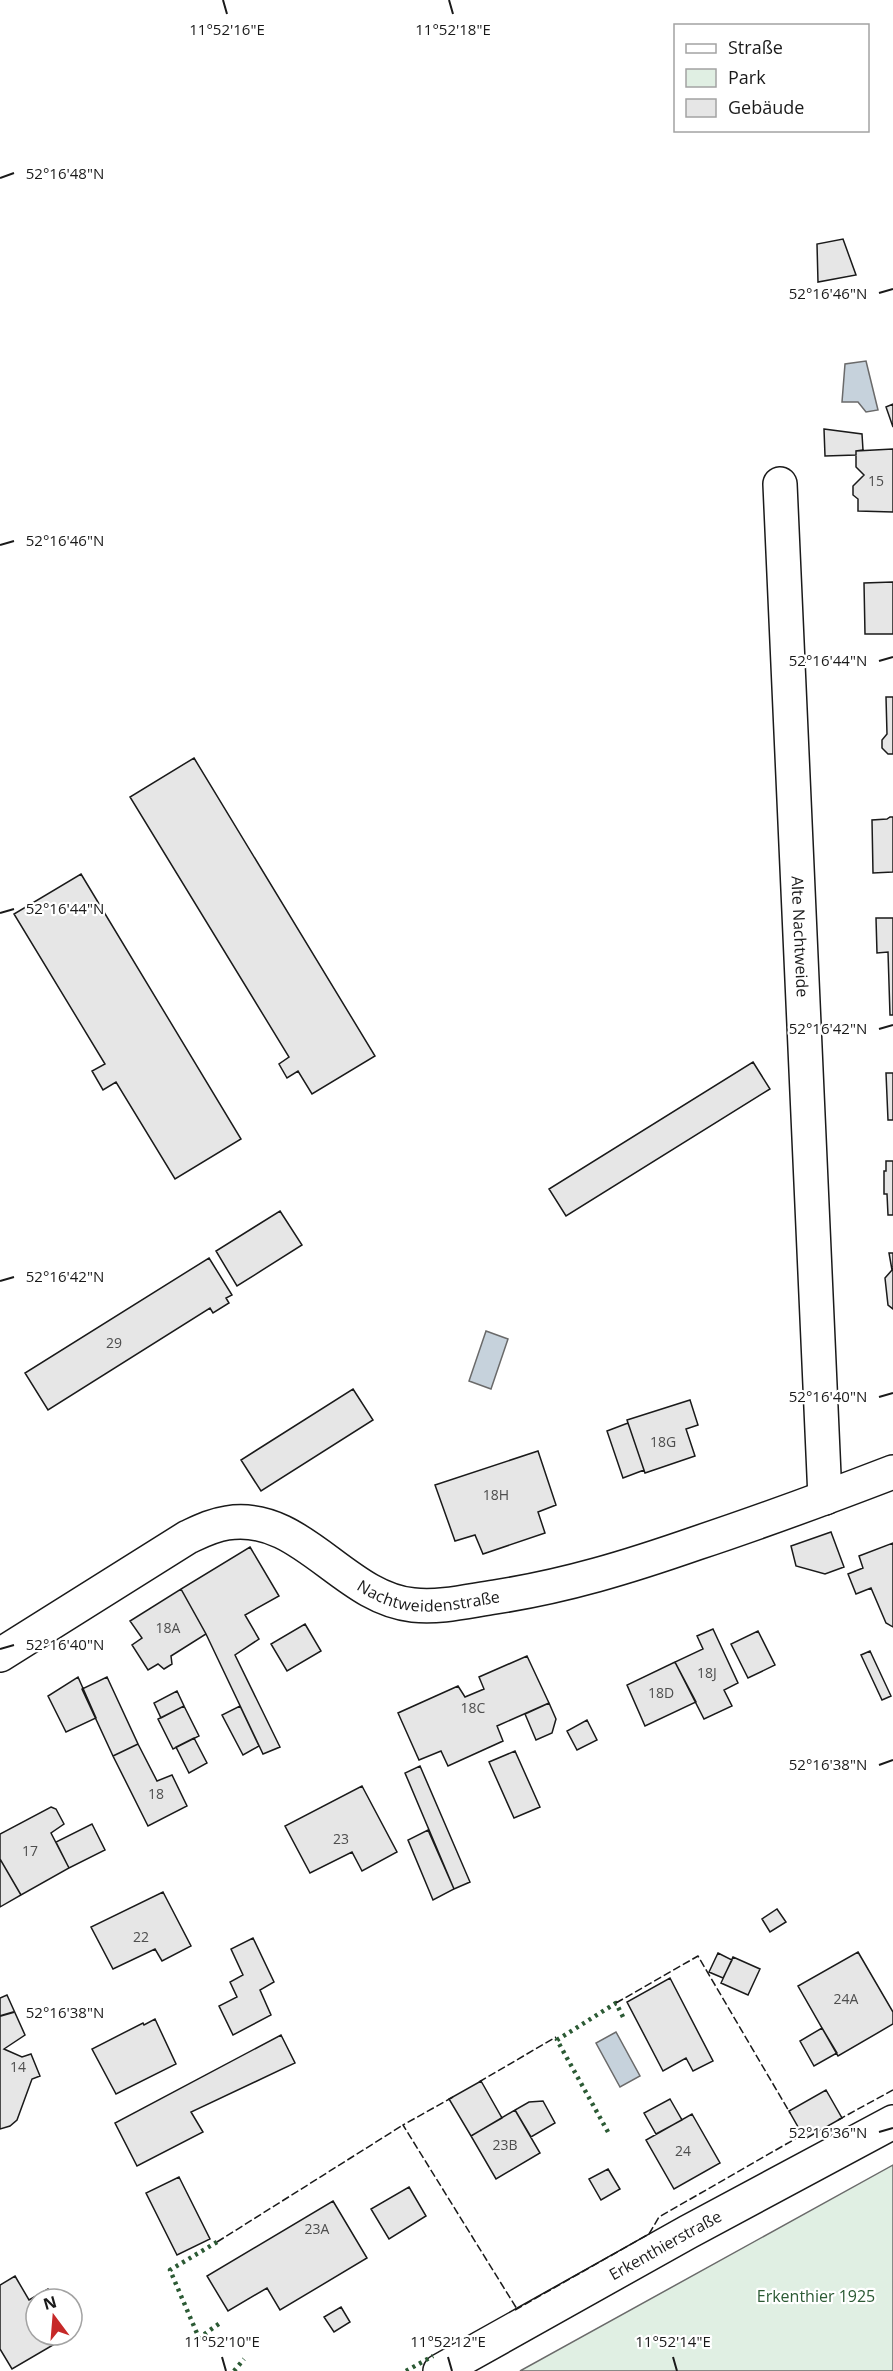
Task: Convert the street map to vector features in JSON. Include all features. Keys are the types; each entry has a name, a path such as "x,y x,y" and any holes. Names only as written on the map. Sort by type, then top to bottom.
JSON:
{"street":[{"name":"Alte Nachtweide","path":"780,484 825,1498"},
{"name":"Nachtweidenstraße","path":"0,1655 188,1537 212,1526 228,1522 248,1522 286,1533 354,1582 389,1599 412,1605 442,1605 547,1588 607,1574 893,1472"},
{"name":"Erkenthierstraße","path":"440,2371 688,2232 893,2122"}],"green space":[{"name":"Erkenthier 1925","path":"893,2165 893,2371 520,2371"}],"shaded area":[{"path":"866,361 878,410 866,412 858,402 842,402 845,364"},
{"path":"486,1331 508,1339 491,1389 469,1381"},
{"path":"616,2032 640,2076 620,2087 596,2043"}],"building":[{"path":"843,239 856,275 818,282 817,244"},
{"path":"893,404 893,427 886,407"},
{"path":"824,429 862,434 863,450 856,451 856,455 825,456"},
{"path":"893,449 893,512 858,511 858,499 853,495 853,486 864,475 856,467 856,451"},
{"path":"893,582 893,634 865,634 864,583"},
{"path":"886,697 893,697 893,754 888,754 882,748 882,740 887,734"},
{"path":"194,758 375,1056 312,1094 298,1071 287,1078 279,1064 289,1057 130,797"},
{"path":"893,817 893,872 873,873 872,820"},
{"path":"81,874 241,1139 175,1179 116,1082 103,1090 92,1071 105,1064 14,914"},
{"path":"876,918 893,918 893,1015 890,1015 888,952 877,953"},
{"path":"753,1062 770,1089 566,1216 549,1189"},
{"path":"886,1073 893,1073 893,1120 888,1120"},
{"path":"886,1161 893,1161 893,1215 888,1215 887,1194 884,1194"},
{"path":"280,1211 302,1245 237,1286 216,1251"},
{"path":"889,1253 893,1253 893,1309 888,1305 885,1278 892,1270"},
{"path":"209,1258 232,1295 226,1298 229,1303 213,1313 210,1308 48,1410 25,1373"},
{"path":"353,1389 373,1420 261,1491 241,1460"},
{"path":"690,1400 698,1425 686,1429 695,1456 645,1473 627,1420"},
{"path":"628,1423 644,1470 623,1478 607,1431"},
{"path":"538,1451 556,1505 538,1512 545,1533 483,1554 475,1535 455,1541 435,1485"},
{"path":"831,1532 844,1567 825,1574 796,1566 791,1546"},
{"path":"893,1543 893,1627 886,1623 871,1588 856,1594 848,1574 863,1568 859,1556"},
{"path":"250,1547 279,1596 245,1615 259,1639 235,1655 280,1747 263,1754 206,1634 181,1589"},
{"path":"181,1589 206,1634 171,1656 172,1664 164,1669 158,1664 148,1670 132,1645 142,1638 130,1621"},
{"path":"305,1624 321,1651 287,1671 271,1644"},
{"path":"713,1629 738,1683 724,1690 732,1706 704,1719 675,1662 703,1649 697,1636"},
{"path":"758,1631 775,1665 748,1678 731,1644"},
{"path":"870,1651 891,1696 882,1700 861,1655"},
{"path":"527,1656 549,1703 497,1726 503,1741 448,1766 441,1751 419,1760 398,1713 458,1686 465,1697 484,1689 479,1677"},
{"path":"675,1662 696,1702 645,1726 627,1685"},
{"path":"78,1677 96,1718 66,1732 48,1696"},
{"path":"107,1677 138,1744 113,1756 82,1689"},
{"path":"177,1691 184,1706 161,1718 154,1703"},
{"path":"549,1703 556,1719 552,1733 536,1740 525,1714"},
{"path":"184,1706 199,1736 173,1749 158,1719"},
{"path":"240,1706 259,1746 243,1755 222,1715"},
{"path":"587,1720 597,1740 577,1750 567,1731"},
{"path":"194,1738 207,1763 189,1773 176,1747"},
{"path":"138,1744 157,1781 172,1775 187,1806 148,1826 113,1756"},
{"path":"515,1751 540,1807 514,1818 489,1762"},
{"path":"420,1766 470,1882 454,1889 405,1773"},
{"path":"362,1786 397,1852 362,1871 352,1852 310,1873 285,1826"},
{"path":"51,1807 56,1809 64,1824 51,1833 69,1868 21,1895 0,1859 0,1834"},
{"path":"92,1824 105,1850 69,1868 56,1842"},
{"path":"428,1830 454,1889 433,1900 408,1840"},
{"path":"0,1859 21,1895 0,1907"},
{"path":"163,1892 191,1946 162,1961 155,1949 113,1969 91,1927"},
{"path":"777,1909 786,1922 770,1932 762,1919"},
{"path":"253,1938 274,1982 260,1990 271,2015 233,2035 219,2006 237,1997 230,1982 243,1975 231,1949"},
{"path":"858,1952 893,2012 893,2024 838,2056 798,1986"},
{"path":"718,1953 732,1960 723,1978 709,1972"},
{"path":"733,1957 760,1969 748,1995 721,1983"},
{"path":"670,1978 713,2061 693,2071 686,2058 663,2071 627,2002"},
{"path":"7,1995 25,2035 4,2049 22,2057 31,2054 40,2076 32,2079 17,2120 10,2126 0,2129 0,1998"},
{"path":"155,2019 176,2064 116,2094 92,2049"},
{"path":"822,2028 837,2053 814,2066 800,2041"},
{"path":"281,2035 295,2063 191,2112 203,2132 137,2166 115,2123"},
{"path":"481,2081 502,2118 471,2136 449,2099"},
{"path":"826,2090 842,2118 805,2139 789,2111"},
{"path":"670,2099 682,2120 656,2134 644,2113"},
{"path":"543,2101 555,2123 531,2137 515,2110 529,2102"},
{"path":"515,2110 540,2153 496,2179 471,2136"},
{"path":"692,2114 720,2163 674,2189 646,2140"},
{"path":"608,2169 620,2189 601,2200 589,2179"},
{"path":"179,2177 210,2239 177,2255 146,2193"},
{"path":"409,2187 426,2216 389,2239 371,2209"},
{"path":"333,2201 367,2258 280,2310 267,2288 228,2311 207,2276"},
{"path":"15,2276 24,2291 24,2347 50,2347 12,2369 0,2349 0,2285"},
{"path":"341,2307 350,2322 334,2332 324,2317"}],"hedge":[{"path":"608,2132 557,2040 616,2003 623,2017"},
{"path":"217,2242 170,2270 199,2338 220,2323"},
{"path":"406,2371 433,2356"},
{"path":"234,2371 244,2359"}],"fence":[{"path":"616,2003 698,1956 790,2113"},
{"path":"479,2082 556,2037"},
{"path":"838,2120 893,2090"},
{"path":"453,2097 403,2125 517,2309"},
{"path":"217,2242 403,2125"},
{"path":"515,2310 649,2234 659,2217 802,2135"}]}
